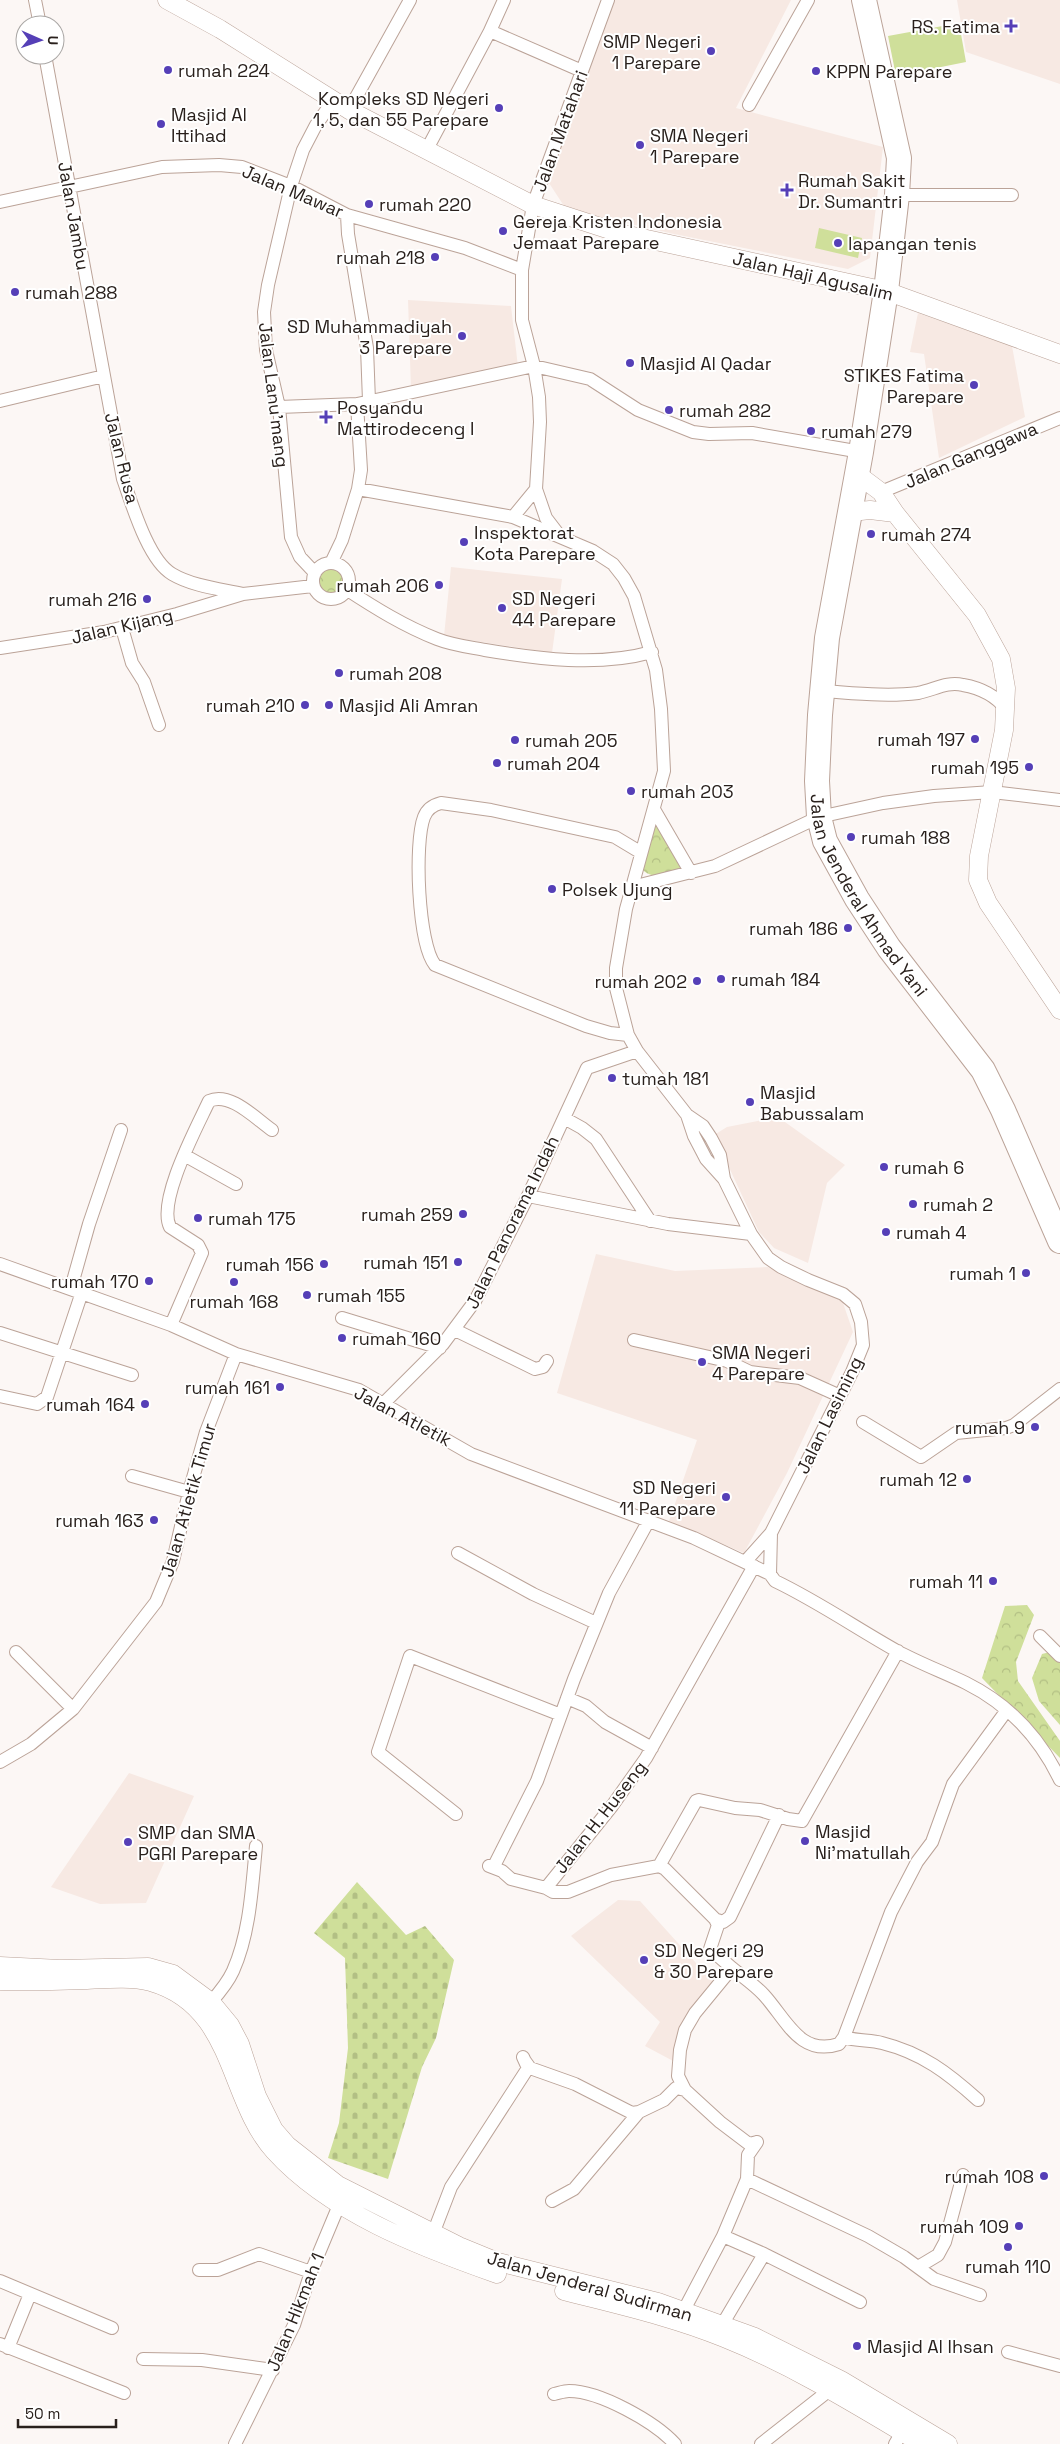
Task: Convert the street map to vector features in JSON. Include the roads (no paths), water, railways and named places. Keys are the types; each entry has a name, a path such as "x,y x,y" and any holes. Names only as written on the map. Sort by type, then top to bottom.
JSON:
{"highway":[{"name":"Jalan Jenderal Ahmad Yani","path":"864,0 899,158 897,195 886,291 861,452 851,512 835,582 822,691 817,781 818,817 825,841 857,899 889,948 983,1070 1003,1110 1060,1241"}],"main road":[{"name":"Jalan Haji Agusalim","path":"167,0 220,29 349,110 533,206 619,233 886,291 1060,354"},
{"path":"857,474 881,492 895,513 977,615 1005,671 1006,708 992,792 978,856 978,880 981,890 1060,1010"},
{"path":"851,512 870,510 895,513"},
{"name":"Jalan Jenderal Sudirman","path":"0,1966 60,1969 148,1966 173,1974 211,2002 230,2025 240,2044 257,2096 274,2130 286,2145 338,2185 431,2241 505,2277 626,2306 758,2345"},
{"name":"Jalan Jenderal Sudirman","path":"0,1981 127,1979 152,1982 174,1992 190,2004 206,2020 223,2046 255,2126 266,2142 290,2167 339,2205 431,2241 498,2262 684,2310 722,2325 948,2444"},
{"name":"Jalan Jenderal Sudirman","path":"836,2385 899,2438 922,2444"}],"street":[{"path":"35,0 38,15"},
{"path":"349,110 410,0"},
{"path":"426,151 490,31 504,0"},
{"name":"Jalan Matahari","path":"536,489 540,422 534,366 522,320 522,270 533,206 608,0"},
{"path":"749,105 808,0"},
{"path":"490,31 582,71"},
{"name":"Jalan Jambu","path":"47,65 104,376"},
{"name":"Jalan Lanu'mang","path":"314,580 291,537 279,407 266,350 264,312 268,285 292,186 303,150 316,125 334,101"},
{"name":"Jalan Mawar","path":"0,202 162,167 220,164 242,167 292,186 347,215 466,248 522,270"},
{"path":"897,195 1012,196"},
{"path":"331,563 342,540 358,489 361,470 367,348 348,234 347,215"},
{"path":"279,407 363,402 534,366 590,379 638,410 693,432 708,434 752,433 861,452"},
{"path":"0,401 104,376"},
{"name":"Jalan Rusa","path":"104,376 123,479 147,540 163,568 188,582 243,594"},
{"name":"Jalan Ganggawa","path":"881,492 1060,418"},
{"name":"Jalan Lasiming","path":"358,489 512,516 593,551 612,564 624,578 634,596 652,652 659,686 664,741 664,771 655,811 640,852 616,968 620,1010 628,1035 637,1051 687,1115 703,1126 711,1138 720,1154 724,1179 751,1234 768,1258 781,1267 843,1294 855,1304 861,1322 863,1345 840,1396 771,1533"},
{"path":"512,516 536,489 546,518 559,535"},
{"path":"331,563 340,565 346,571 348,580 346,589 340,597 330,600 319,595 314,580 321,566 331,563"},
{"path":"243,594 314,580"},
{"path":"346,589 382,613 438,640 456,644 504,653 569,661 637,656 652,652"},
{"name":"Jalan Kijang","path":"0,648 36,644 122,628 243,594"},
{"path":"122,628 132,663 144,682 159,725"},
{"path":"822,691 898,694 919,692 940,685 963,684 996,697 1006,708"},
{"path":"632,887 715,866 818,817 883,803 934,796 992,792 1060,800"},
{"path":"628,1035 610,1033 586,1026 436,965 429,955 421,905 420,844 424,818 434,805 441,803 491,810 615,837 640,852"},
{"path":"655,811 691,873"},
{"name":"Jalan Panorama Indah","path":"384,1403 440,1348 475,1301 528,1196 587,1068 637,1051"},
{"path":"171,1324 202,1253 198,1245 170,1227 167,1222 167,1210 170,1195 184,1155 209,1101 213,1099 230,1100 272,1130"},
{"path":"564,1118 582,1128 596,1139 650,1221"},
{"path":"0,1396 33,1404 42,1402 47,1397 61,1352 89,1224 121,1130"},
{"path":"184,1155 236,1184"},
{"path":"528,1196 650,1221 751,1234"},
{"name":"Jalan Atletik","path":"0,1264 171,1324 236,1354 339,1383 384,1403 471,1454 649,1520 770,1574"},
{"path":"342,1318 440,1348"},
{"path":"455,1330 535,1369 543,1368 547,1361"},
{"path":"0,1333 132,1375"},
{"path":"634,1340 727,1360 750,1372 800,1378 840,1396"},
{"name":"Jalan Atletik Timur","path":"0,1762 31,1744 73,1709 156,1602 174,1561 189,1492 206,1432 236,1354"},
{"path":"863,1422 921,1457 956,1433 1006,1428 1014,1425 1060,1389"},
{"path":"132,1476 189,1492"},
{"path":"546,1888 512,1879 502,1871 488,1866 495,1864 528,1802 596,1623 609,1593 649,1520"},
{"path":"771,1533 770,1574 775,1580 898,1651 968,1684 1007,1710 1026,1726 1039,1743 1060,1780"},
{"name":"Jalan H. Huseng","path":"658,1866 611,1875 568,1892 553,1892 546,1888 612,1806 652,1748 750,1564 771,1533"},
{"path":"458,1553 534,1594 596,1623"},
{"path":"1040,1636 1060,1656"},
{"path":"898,1651 802,1821 760,1810 696,1801 658,1866 665,1869 715,1919 718,1925 710,1949 760,1991 785,2022 805,2042 822,2048 838,2044 844,2037 891,1912 917,1862 932,1842 953,1784 1007,1710"},
{"path":"16,1652 73,1709"},
{"path":"456,1814 378,1752 410,1656 561,1715"},
{"path":"567,1698 586,1706 605,1722 652,1748"},
{"path":"715,1919 723,1922 730,1918 778,1815"},
{"path":"211,2002 233,1972 241,1947 249,1906 256,1846"},
{"path":"684,2310 723,2236 746,2179 748,2155 757,2142 749,2144 720,2122 685,2090 678,2076 678,2062 685,2030 695,2013 732,1968"},
{"path":"844,2037 883,2044 912,2053 946,2072 978,2100"},
{"path":"431,2241 451,2187 528,2068 523,2057 530,2068 590,2091 632,2113 639,2112 664,2100 676,2088 685,2090"},
{"path":"552,2201 574,2188 639,2112"},
{"path":"918,2267 938,2255 945,2242 963,2175"},
{"path":"746,2179 868,2236 934,2279 980,2295"},
{"name":"Jalan Hikmah 1","path":"235,2444 294,2325 311,2272 339,2205"},
{"path":"723,2236 764,2254 860,2302"},
{"path":"199,2270 218,2270 259,2254 311,2272"},
{"path":"722,2325 764,2254"},
{"path":"0,2281 112,2328"},
{"path":"30,2294 4,2346 124,2394"},
{"path":"1008,2352 1060,2366"},
{"path":"144,2359 202,2360 273,2370"},
{"path":"761,2444 836,2385"},
{"path":"554,2394 569,2391 620,2406 644,2419 674,2444"}],"place":[{"name":"RS. Fatima","path":"1011,26"},
{"name":"SMP Negeri 1 Parepare","path":"711,51"},
{"name":"rumah 224","path":"168,70"},
{"name":"KPPN Parepare","path":"816,71"},
{"name":"Kompleks SD Negeri 1, 5, dan 55 Parepare","path":"499,108"},
{"name":"Masjid Al Ittihad","path":"161,124"},
{"name":"SMA Negeri 1 Parepare","path":"640,145"},
{"name":"Rumah Sakit Dr. Sumantri","path":"787,190"},
{"name":"rumah 220","path":"369,204"},
{"name":"Gereja Kristen Indonesia Jemaat Parepare","path":"503,231"},
{"name":"lapangan tenis","path":"838,243"},
{"name":"rumah 218","path":"435,257"},
{"name":"rumah 288","path":"15,292"},
{"name":"SD Muhammadiyah 3 Parepare","path":"462,336"},
{"name":"Masjid Al Qadar","path":"630,363"},
{"name":"STIKES Fatima Parepare","path":"974,385"},
{"name":"rumah 282","path":"669,410"},
{"name":"Posyandu Mattirodeceng I","path":"326,417"},
{"name":"rumah 279","path":"811,431"},
{"name":"rumah 274","path":"871,534"},
{"name":"Inspektorat Kota Parepare","path":"464,542"},
{"name":"rumah 206","path":"439,585"},
{"name":"rumah 216","path":"147,599"},
{"name":"SD Negeri 44 Parepare","path":"502,608"},
{"name":"rumah 208","path":"339,673"},
{"name":"rumah 210","path":"305,705"},
{"name":"Masjid Ali Amran","path":"329,705"},
{"name":"rumah 197","path":"975,739"},
{"name":"rumah 205","path":"515,740"},
{"name":"rumah 204","path":"497,763"},
{"name":"rumah 195","path":"1029,767"},
{"name":"rumah 203","path":"631,791"},
{"name":"rumah 188","path":"851,837"},
{"name":"Polsek Ujung","path":"552,889"},
{"name":"rumah 186","path":"848,928"},
{"name":"rumah 184","path":"721,979"},
{"name":"rumah 202","path":"697,981"},
{"name":"tumah 181","path":"612,1078"},
{"name":"Masjid Babussalam","path":"750,1102"},
{"name":"rumah 6","path":"884,1167"},
{"name":"rumah 2","path":"913,1204"},
{"name":"rumah 259","path":"463,1214"},
{"name":"rumah 175","path":"198,1218"},
{"name":"rumah 4","path":"886,1232"},
{"name":"rumah 151","path":"458,1262"},
{"name":"rumah 156","path":"324,1264"},
{"name":"rumah 1","path":"1026,1273"},
{"name":"rumah 170","path":"149,1281"},
{"name":"rumah 168","path":"234,1282"},
{"name":"rumah 155","path":"307,1295"},
{"name":"rumah 160","path":"342,1338"},
{"name":"SMA Negeri 4 Parepare","path":"702,1362"},
{"name":"rumah 161","path":"280,1387"},
{"name":"rumah 164","path":"145,1404"},
{"name":"rumah 9","path":"1035,1427"},
{"name":"rumah 12","path":"967,1479"},
{"name":"SD Negeri 11 Parepare","path":"726,1497"},
{"name":"rumah 163","path":"154,1520"},
{"name":"rumah 11","path":"993,1581"},
{"name":"Masjid Ni'matullah","path":"805,1841"},
{"name":"SMP dan SMA PGRI Parepare","path":"128,1842"},
{"name":"SD Negeri 29 & 30 Parepare","path":"644,1960"},
{"name":"rumah 108","path":"1044,2176"},
{"name":"rumah 109","path":"1019,2226"},
{"name":"rumah 110","path":"1008,2247"},
{"name":"Masjid Al Ihsan","path":"857,2346"}]}
